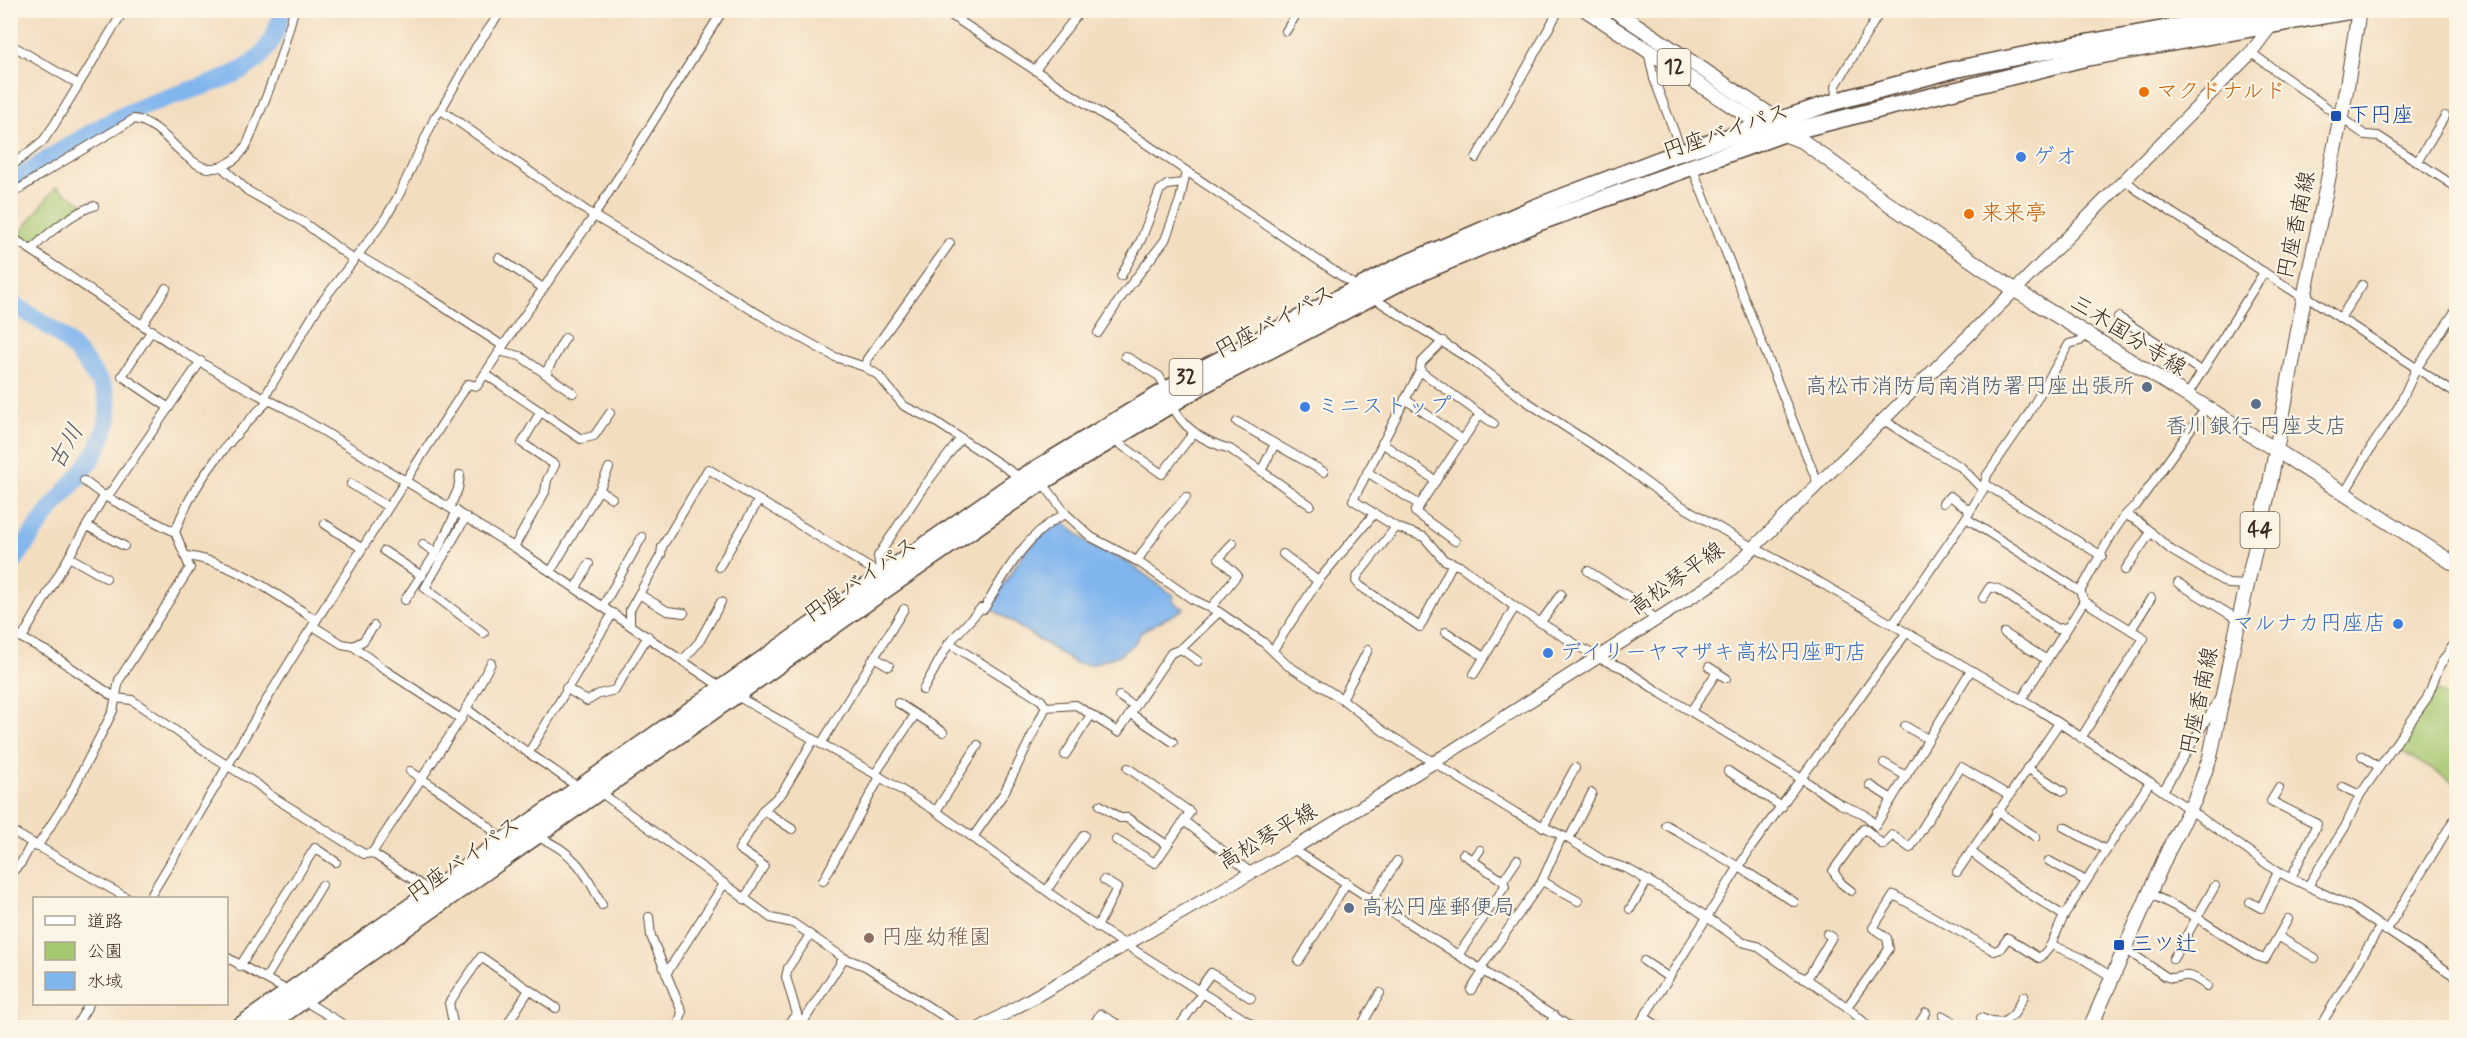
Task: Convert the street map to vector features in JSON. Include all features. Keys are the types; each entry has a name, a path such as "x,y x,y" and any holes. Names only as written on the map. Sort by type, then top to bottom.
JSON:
{"highway":[{"name":"円座バイパス","path":"1364,292 1406,279 1540,222 1692,167 1837,101 1952,70 2080,44 2186,18 2270,16 2354,10"},
{"name":"円座バイパス","path":"265,1027 296,996 432,892 579,788 728,691 885,580 1021,478 1364,292 1400,266 1536,207 1761,125 1782,126 2270,16"},
{"name":"円座バイパス","path":"885,580 1112,439 1169,396"},
{"name":"円座バイパス","path":"237,1028 296,996 537,837 600,792 728,691"}],"main road":[{"name":"12","path":"1586,10 1761,125"},
{"name":"円座香南線","path":"2090,1028 2200,788 2210,757 2270,489 2304,298 2341,117 2359,10"},
{"path":"1613,27 1618,12"},
{"name":"三木国分寺線","path":"1618,12 2015,291 2205,409 2276,450 2457,565"},
{"name":"高松琴平線","path":"980,1028 1293,849 1433,763 1718,580 2015,291 2250,52 2270,16"}],"street":[{"path":"10,167 43,141 124,10"},
{"path":"10,195 134,119 145,121 156,128 198,165 209,168 222,167 244,149 282,59 294,10"},
{"path":"175,532 212,463 266,399 313,314 383,222 399,195 435,117 476,47 502,10"},
{"path":"150,897 361,548 468,384 477,386 594,216 723,10"},
{"path":"943,10 1364,292 1443,341 1663,495 1893,624 2022,700 2150,782 2188,811 2278,872 2352,908 2457,977"},
{"path":"1035,70 1082,10"},
{"path":"1286,31 1299,10"},
{"path":"1476,158 1558,10"},
{"path":"1837,101 1835,87 1878,11"},
{"path":"10,44 78,84"},
{"path":"1648,50 1654,80 1682,152"},
{"path":"2250,52 2365,135 2378,136 2457,187"},
{"path":"441,110 594,216 772,322 835,357 865,367 878,375 904,406 933,420 1021,478 1042,482 1065,514 1091,537 1137,561 1191,599 1215,610 1273,650 1287,665 1342,699 1383,731 1543,827 1604,861 1628,869 1648,880 1694,908 1742,942 1757,946 1847,1007 1870,1028"},
{"path":"2417,162 2445,116"},
{"path":"222,167 243,187 303,222 356,258 419,291 501,348 520,356 573,393"},
{"path":"1692,167 1818,484"},
{"path":"1098,333 1122,296 1165,240 1180,200 1186,171"},
{"path":"2124,179 2137,190 2304,298 2311,299 2457,394"},
{"path":"1121,276 1141,240 1160,190 1167,185 1183,183"},
{"path":"32,250 39,241 83,209 94,206"},
{"path":"10,236 201,361 287,409 514,547 728,691 936,811 1097,927 1258,1028"},
{"path":"865,367 867,359 950,243"},
{"path":"500,258 543,288"},
{"path":"2186,397 2264,272"},
{"path":"2340,318 2362,285"},
{"path":"143,324 166,288"},
{"path":"2344,494 2399,406 2416,369 2457,310"},
{"path":"2118,317 2201,371"},
{"path":"152,330 122,376 169,408"},
{"path":"1893,624 1984,487 1988,475 2023,423 2068,344 2080,342 2085,335"},
{"path":"545,374 565,338"},
{"path":"1443,341 1421,363 1420,371 1353,500 1396,527 1424,537 1444,560 1462,567 1515,607 1598,658 1623,668 1802,778 1840,804 1864,814 1876,825 1971,670"},
{"path":"1125,356 1159,376 1178,418 1194,432 1216,446 1230,449 1310,505"},
{"path":"22,638 104,496 110,493 201,361"},
{"path":"1420,371 1494,424"},
{"path":"485,374 581,439 594,436 610,413"},
{"path":"1405,399 1463,440"},
{"path":"2080,591 2112,535 2130,509 2136,506 2205,409"},
{"path":"514,547 545,492 547,480 555,465 522,442 540,411"},
{"path":"1455,541 1415,512 1480,414"},
{"path":"1884,420 1914,441 1961,467 1984,487 2102,556"},
{"path":"1237,422 1324,472"},
{"path":"1112,439 1162,474 1194,432"},
{"path":"885,580 878,556 922,489 962,438"},
{"path":"1382,443 1436,481"},
{"path":"1261,471 1275,444"},
{"path":"551,571 609,468"},
{"path":"630,624 630,610 661,555 662,547 708,470 885,580"},
{"path":"1367,471 1420,505"},
{"path":"405,600 436,553 454,509 460,475"},
{"path":"10,874 35,845 69,797 113,711 119,680 190,567 175,532 104,496 84,481"},
{"path":"351,484 388,507"},
{"path":"598,490 612,498"},
{"path":"1137,561 1163,523 1186,496"},
{"path":"1943,503 1950,496 1967,514 2080,591 2084,601 2144,638 2081,738"},
{"path":"719,567 759,500"},
{"path":"923,690 949,643 981,608 984,609 1026,545 1051,520 1065,514"},
{"path":"1273,650 1318,580 1374,514"},
{"path":"2126,515 2151,532 2171,550 2228,584 2247,585"},
{"path":"466,517 425,588 484,633"},
{"path":"325,524 361,548"},
{"path":"87,526 124,546"},
{"path":"1396,527 1358,575 1356,581 1419,627 1453,564"},
{"path":"2125,570 2151,532"},
{"path":"603,606 642,537"},
{"path":"1046,707 1076,705 1118,732 1171,652 1181,650 1215,610 1237,575 1219,558 1233,543"},
{"path":"423,544 436,553"},
{"path":"384,551 422,576"},
{"path":"1283,554 1318,580"},
{"path":"187,556 210,561 245,576 342,644 353,646 382,668 461,719"},
{"path":"69,558 106,578"},
{"path":"576,588 589,564"},
{"path":"1588,571 1640,604 1656,620"},
{"path":"2178,583 2239,621"},
{"path":"1983,598 1990,587 1998,589 2057,629 2068,627"},
{"path":"639,594 667,611 684,613"},
{"path":"1541,622 1561,594"},
{"path":"2131,630 2151,598"},
{"path":"2022,700 2084,601"},
{"path":"683,660 699,642 721,602"},
{"path":"1474,674 1515,607"},
{"path":"744,899 764,867 738,849 763,810 782,793 818,741 904,609"},
{"path":"529,752 613,613"},
{"path":"353,646 363,640 374,626"},
{"path":"10,632 48,652 116,698 132,700 206,752 230,765 270,795 364,854 372,853 432,892"},
{"path":"1446,632 1484,657"},
{"path":"1637,1028 1739,867 1907,632"},
{"path":"2004,633 2047,660"},
{"path":"566,688 587,701 599,694 615,690 648,636"},
{"path":"2308,886 2345,827 2360,795 2427,698 2440,665 2457,641"},
{"path":"949,643 1041,700 1046,707"},
{"path":"1181,650 1198,661"},
{"path":"1342,699 1368,650"},
{"path":"874,657 889,666"},
{"path":"372,853 461,719 491,663"},
{"path":"1709,667 1725,678"},
{"path":"1691,711 1717,672"},
{"path":"2163,791 2193,738 2223,692"},
{"path":"1119,696 1173,742"},
{"path":"898,703 943,732"},
{"path":"973,837 1004,793 1046,707"},
{"path":"466,708 510,742 529,752 579,788"},
{"path":"823,881 878,776 915,715"},
{"path":"1065,755 1091,715"},
{"path":"1957,872 2059,723"},
{"path":"1905,726 1928,740"},
{"path":"936,811 978,745"},
{"path":"2362,756 2379,766"},
{"path":"1884,764 1906,776"},
{"path":"1851,891 1841,883 1833,871 1864,828 1884,845 1892,835 1910,848 1961,767 2008,795"},
{"path":"1116,840 1155,863 1191,812 1128,768"},
{"path":"1543,827 1575,768"},
{"path":"2027,768 2063,791"},
{"path":"410,771 445,796 462,804 492,829 503,842"},
{"path":"1728,771 1782,807"},
{"path":"1847,1007 1889,949 1887,938 1873,928 1894,895 1994,951 2000,949 2008,938 2039,958 2052,945 2053,936 2064,916 2150,782"},
{"path":"1870,785 1892,799"},
{"path":"2279,788 2271,801 2317,824 2291,878"},
{"path":"2343,788 2360,795"},
{"path":"600,792 771,918 793,923 844,958 865,966 962,1028"},
{"path":"1471,990 1542,880 1592,793"},
{"path":"1100,805 1120,818 1127,818 1167,846"},
{"path":"763,810 792,829"},
{"path":"1997,811 2036,837"},
{"path":"2319,1028 2457,816"},
{"path":"1184,821 1250,872"},
{"path":"1666,825 1794,902"},
{"path":"2064,827 2106,850"},
{"path":"10,830 126,897"},
{"path":"1047,890 1084,835"},
{"path":"537,837 555,843 584,869 602,905"},
{"path":"240,966 315,848 336,862"},
{"path":"1293,849 1373,898 1572,1028"},
{"path":"1473,860 1480,850"},
{"path":"1971,852 2008,880 2064,916"},
{"path":"1459,954 1505,886 1503,881 1463,854"},
{"path":"1503,881 1517,860"},
{"path":"1373,898 1397,861"},
{"path":"2049,861 2086,881"},
{"path":"2250,902 2261,908 2278,872"},
{"path":"1097,927 1117,888 1104,880"},
{"path":"1542,880 1578,901"},
{"path":"1630,909 1648,880"},
{"path":"1299,961 1347,882"},
{"path":"666,974 724,884"},
{"path":"266,978 322,885"},
{"path":"2173,959 2215,886"},
{"path":"2150,893 2196,917 2256,956 2265,959 2288,919"},
{"path":"649,917 651,936 682,1012 678,1028"},
{"path":"1807,979 1832,937 1827,934"},
{"path":"801,1027 795,1015 786,977 788,968 810,935"},
{"path":"2279,937 2315,958"},
{"path":"2052,945 2089,962 2112,977"},
{"path":"2125,949 2171,979 2185,975 2191,976 2207,986"},
{"path":"455,1026 449,1003 481,957 556,1008"},
{"path":"228,958 266,978 349,1028"},
{"path":"801,1027 844,958"},
{"path":"1644,962 1668,977"},
{"path":"1178,1028 1211,973 1251,998"},
{"path":"505,1028 529,990"},
{"path":"1360,1028 1380,993"},
{"path":"1981,1018 2002,1025 2014,1014 2024,996"},
{"path":"75,1028 88,1005"},
{"path":"1916,1028 1926,1013"},
{"path":"1092,1028 1101,1014 1124,1028"},
{"path":"784,1028 795,1015"},
{"path":"1547,1028 1555,1016"},
{"path":"1943,1016 1953,1025"},
{"path":"1644,1017 1661,1028"},
{"path":"10,1018 27,1028"}],"green space":[{"path":"56,187 84,204 29,244 17,237"},
{"path":"2436,690 2456,702 2456,784 2396,748"}],"water":[{"path":"1065,523 1090,545 1127,562 1174,596 1172,601 1184,609 1142,631 1133,645 1119,655 1090,665 1075,663 989,607 1023,554 1052,526"}],"waterway":[{"name":"古川","path":"10,183 91,133 125,115 155,102 211,84 250,65 271,41 282,10"},
{"name":"古川","path":"10,303 56,332 75,350 103,387 108,409 101,443 92,458 42,520 10,567"}],"place":[{"name":"マクドナルド","path":"2144,92"},
{"name":"下円座","path":"2336,116"},
{"name":"ゲオ","path":"2021,157"},
{"name":"来来亭","path":"1969,214"},
{"name":"高松市消防局南消防署円座出張所","path":"2147,387"},
{"name":"香川銀行 円座支店","path":"2256,404"},
{"name":"ミニストップ","path":"1305,407"},
{"name":"マルナカ円座店","path":"2398,624"},
{"name":"デイリーヤマザキ高松円座町店","path":"1548,653"},
{"name":"高松円座郵便局","path":"1349,908"},
{"name":"円座幼稚園","path":"869,938"},
{"name":"三ツ辻","path":"2119,945"}]}
